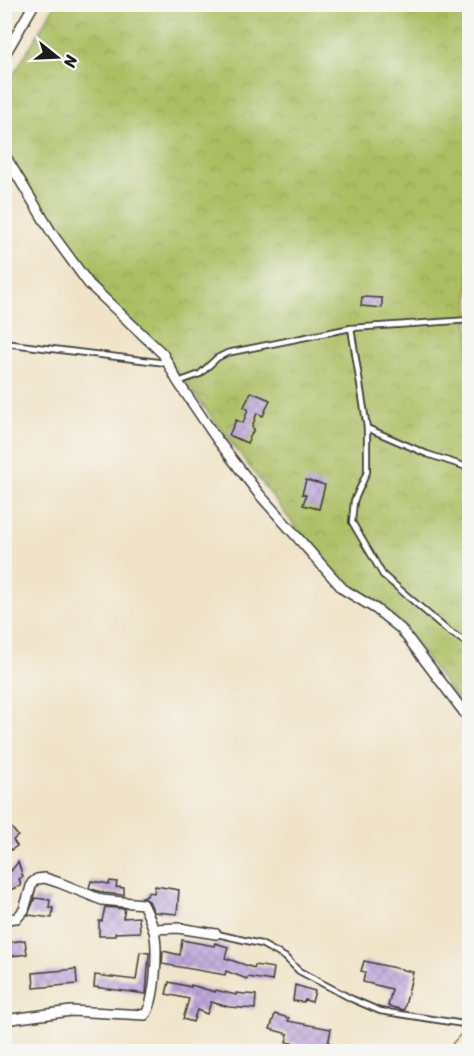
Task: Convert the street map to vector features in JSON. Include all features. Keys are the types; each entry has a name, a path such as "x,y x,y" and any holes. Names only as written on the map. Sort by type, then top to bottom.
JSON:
{"main road":[{"path":"455,1052 470,1035"}],"street":[{"path":"4,56 34,4"},
{"path":"4,154 53,235 88,284 157,346 216,438 259,494 343,589 376,609 401,629 470,720"},
{"path":"4,919 16,918 24,910 32,883 37,879 45,878 102,900 143,904 153,929 155,975 150,1007 145,1015 71,1011 4,1020"},
{"path":"153,929 178,928 216,934"}],"lane":[{"path":"178,382 200,374 217,358 227,353 351,328 470,320"},
{"path":"351,328 367,428 367,472 354,501 352,522 383,575 447,630 470,645"},
{"path":"4,344 168,363"},
{"path":"367,428 427,454 470,468"},
{"path":"216,934 261,944 285,957 299,971 380,1011 470,1025"}],"green space":[{"path":"55,5 469,5 469,716 396,618 340,585 171,364 100,299 5,149 5,89"}],"building":[{"path":"362,297 382,298 382,308 361,306"},
{"path":"251,392 270,400 263,416 257,413 252,427 254,429 247,443 229,435 236,420 243,423 248,409 244,407"},
{"path":"306,480 325,485 319,509 303,505 306,495 302,494"},
{"path":"10,826 18,836 13,840 17,846 11,850 4,841 4,830"},
{"path":"4,855 11,871 18,862 23,877 19,879 21,886 4,892"},
{"path":"91,881 109,884 110,881 117,882 116,887 124,888 124,895 104,893 89,888"},
{"path":"155,886 179,890 177,914 154,912 149,901 142,897 147,896 148,892 154,893"},
{"path":"35,898 50,900 49,908 53,908 52,918 28,915"},
{"path":"105,907 125,909 123,918 139,917 140,932 99,936 99,921 102,921"},
{"path":"25,940 27,954 4,957 4,943"},
{"path":"182,940 214,946 215,943 228,947 225,958 254,968 255,965 274,968 272,981 248,977 247,979 226,971 225,975 162,964 163,951 180,955"},
{"path":"140,952 149,953 146,994 94,987 95,975 136,980"},
{"path":"364,961 413,972 404,1010 388,1006 392,989 363,982 365,972 361,971"},
{"path":"76,969 77,984 34,988 33,973"},
{"path":"169,982 215,992 216,990 236,995 236,993 256,995 255,1009 229,1007 211,1002 207,1014 197,1010 193,1022 183,1019 189,999 166,994"},
{"path":"295,985 315,991 312,1002 293,1001"},
{"path":"275,1014 289,1018 288,1021 331,1029 327,1050 286,1042 288,1034 270,1029"}]}
